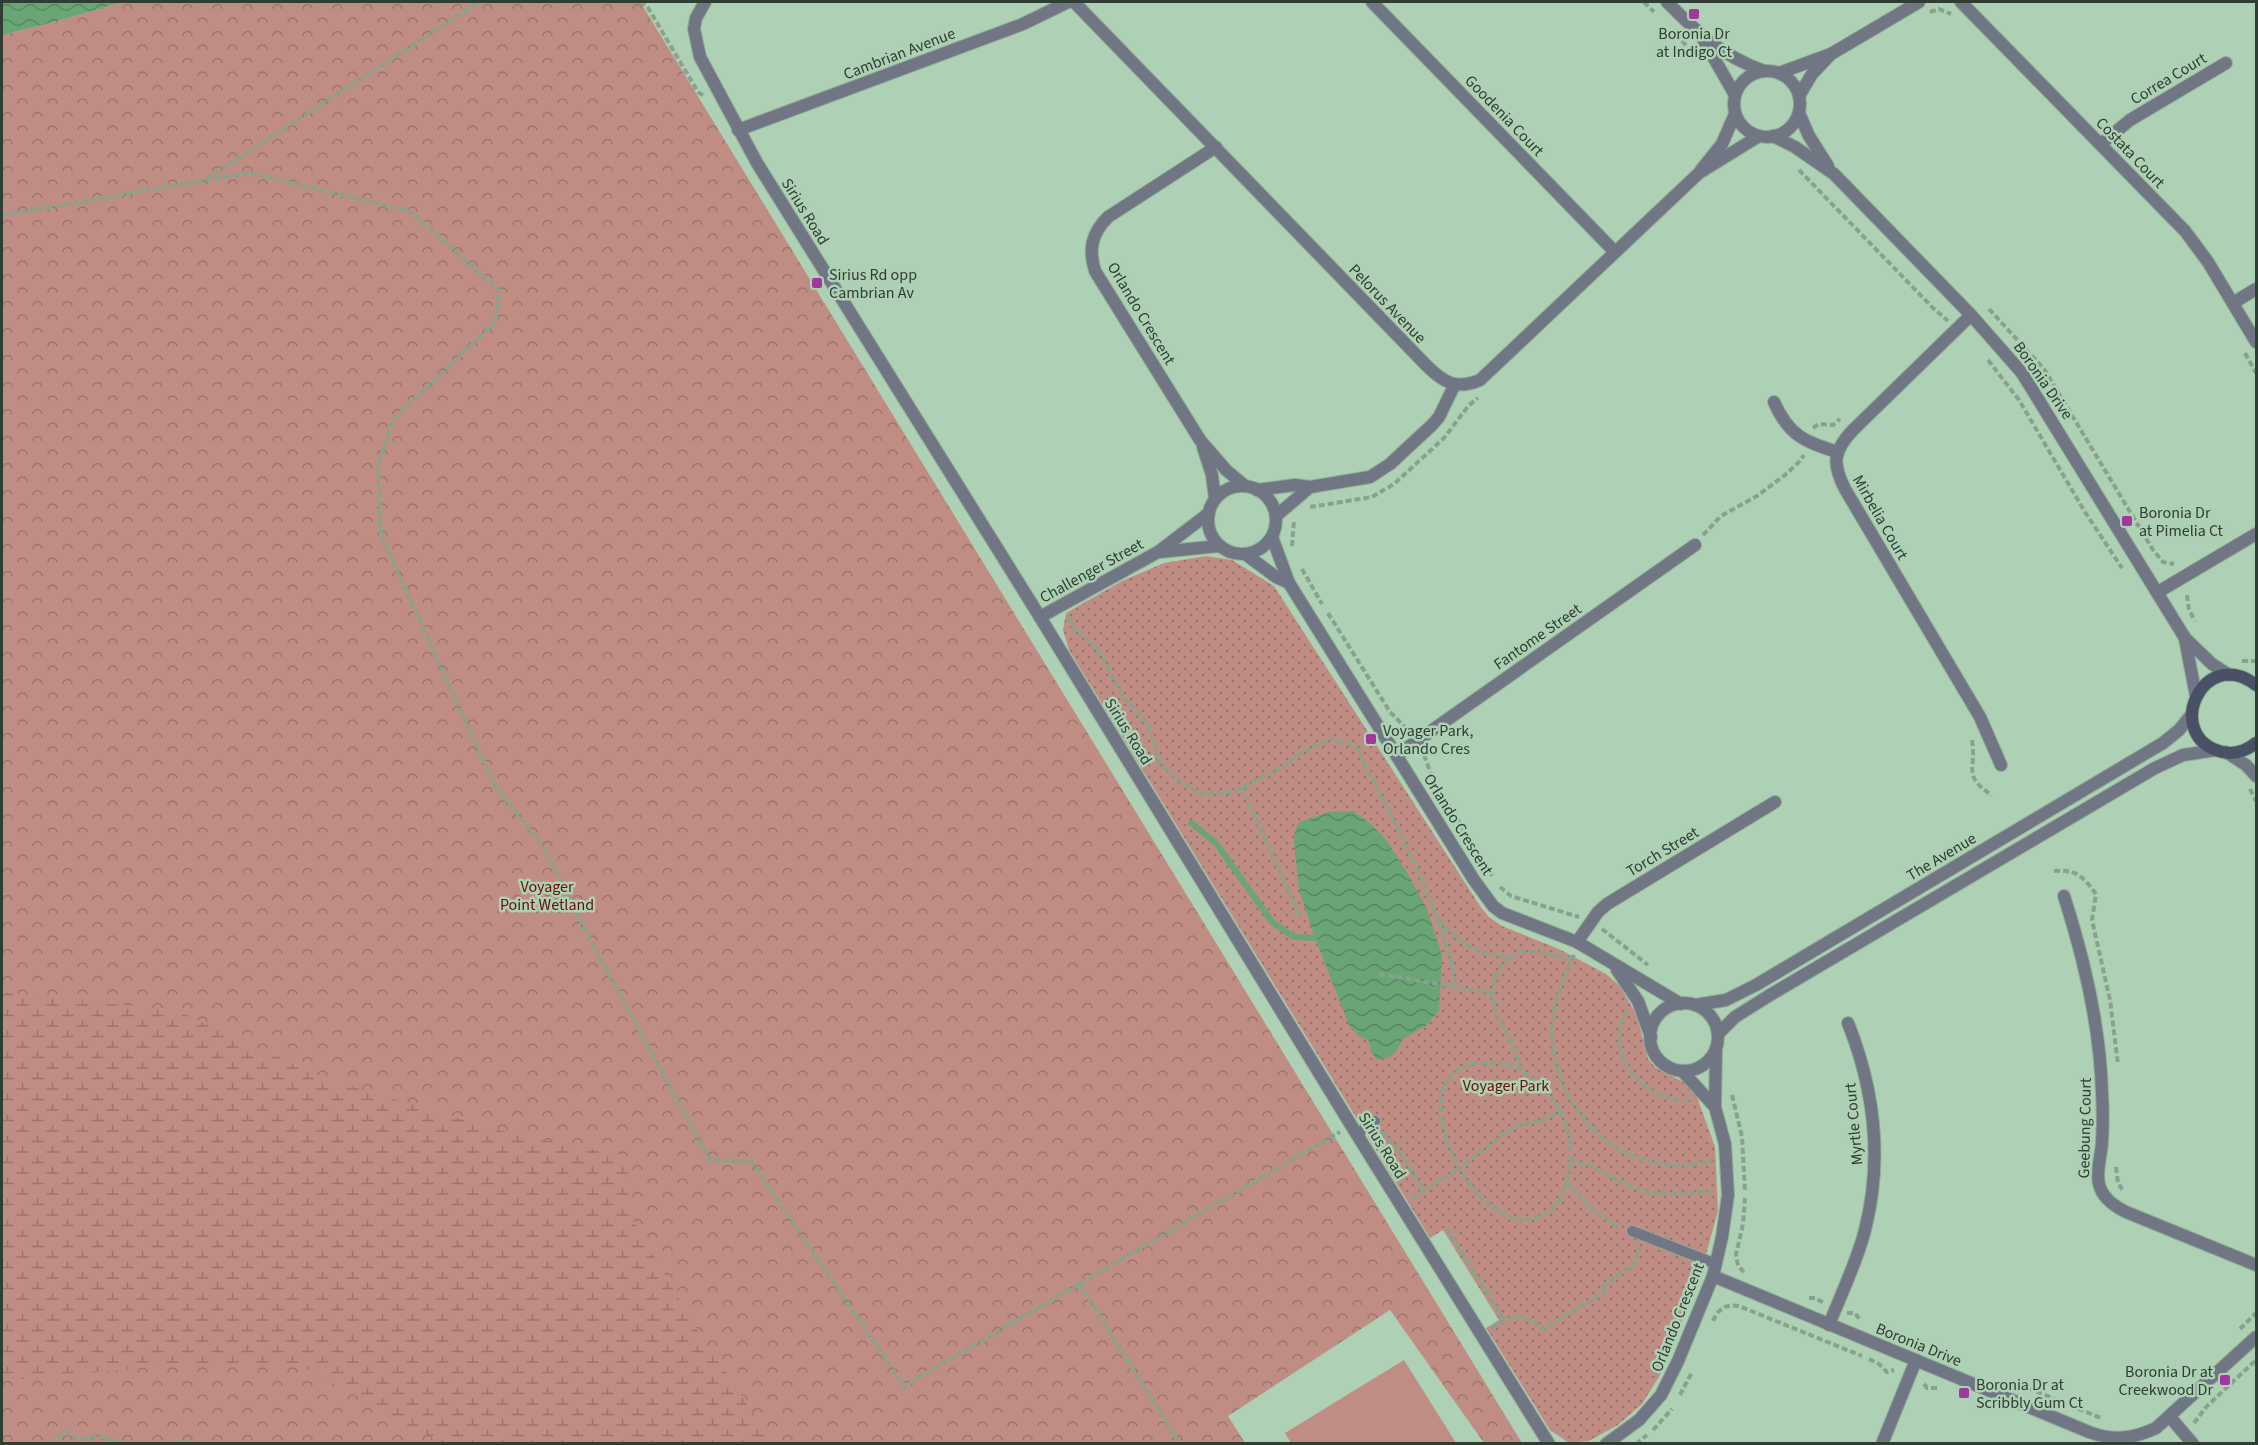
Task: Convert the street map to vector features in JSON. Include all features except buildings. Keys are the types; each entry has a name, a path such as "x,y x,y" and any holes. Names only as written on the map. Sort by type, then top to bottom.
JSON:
{"street":[{"name":"Sirius Road","path":"705,2 696,18 694,29 700,57 738,130 1550,1443"},
{"name":"Cambrian Avenue","path":"738,130 1023,24 1068,2"},
{"name":"Pelorus Avenue","path":"1074,2 1431,371 1454,386"},
{"name":"Goodenia Court","path":"1372,2 1614,251"},
{"path":"1667,2 1703,38 1735,58 1764,71 1779,73 1831,54 1919,2"},
{"name":"Costata Court","path":"1962,2 2184,231 2208,261 2256,342"},
{"path":"1257,490 1295,485 1310,487 1360,480 1381,471 1432,424 1454,386 1470,385 1480,380 1699,173 1722,144 1735,114 1735,95 1703,38"},
{"path":"1799,96 1812,74 1831,54"},
{"name":"Correa Court","path":"2101,144 2130,120 2226,63"},
{"path":"1735,95 1748,76 1764,71"},
{"path":"1735,114 1746,130 1759,136 1783,133 1791,126 1799,113 1799,96 1793,84 1779,73"},
{"name":"Boronia Drive","path":"1799,113 1809,135 1834,174"},
{"path":"1699,173 1759,136"},
{"name":"Boronia Drive","path":"1773,136 1795,147 1834,174 1996,341 2033,387 2185,638 2212,664 2229,675"},
{"name":"Orlando Crescent","path":"1216,147 1108,217 1093,237 1091,248 1095,271 1200,440 1226,470 1245,486"},
{"path":"2234,303 2256,289"},
{"path":"1774,402 1781,418 1797,436 1837,452 1853,430 1971,315"},
{"name":"Orlando Crescent","path":"1200,440 1212,475 1215,499"},
{"name":"Mirbelia Court","path":"1837,452 1836,468 1845,489 1980,717 2001,765"},
{"path":"1245,486 1257,490 1270,501 1276,516 1275,529 1272,537 1262,549 1245,554 1228,552 1219,546 1210,533 1209,513 1215,499 1230,488 1245,486"},
{"path":"1276,516 1310,487"},
{"name":"Challenger Street","path":"1040,617 1158,552 1209,513"},
{"path":"2158,592 2256,534"},
{"name":"Orlando Crescent","path":"1272,537 1289,583 1493,906 1512,919 1579,942 1681,1004"},
{"name":"Fantome Street","path":"1397,755 1695,545"},
{"name":"Challenger Street","path":"1158,552 1219,546"},
{"name":"Orlando Crescent","path":"1245,554 1276,577 1289,583"},
{"name":"Boronia Drive","path":"2185,638 2196,696"},
{"path":"2253,680 2229,675 2212,680 2202,687 2196,696 2192,714 2194,729 2200,738 2246,765 2256,776"},
{"name":"The Avenue","path":"1695,1005 1726,1000 1756,985 2155,748 2179,730 2192,714"},
{"path":"2221,751 2246,750 2256,742"},
{"name":"The Avenue","path":"1718,1034 1735,1017 1770,995 2155,768 2183,755 2221,751"},
{"name":"Torch Street","path":"1579,942 1590,922 1607,904 1775,802"},
{"name":"Geebung Court","path":"2064,896 2087,972 2098,1038 2103,1108 2098,1183 2102,1192 2116,1207 2256,1265"},
{"name":"Orlando Crescent","path":"1613,964 1637,999 1651,1037"},
{"path":"1681,1004 1695,1005 1710,1016 1718,1034 1716,1050 1710,1059 1702,1066 1682,1071 1672,1069 1660,1060 1652,1047 1651,1037 1654,1022 1660,1014 1672,1006 1681,1004"},
{"name":"Myrtle Court","path":"1829,1325 1865,1232 1874,1169 1874,1126 1867,1081 1848,1023"},
{"name":"Orlando Crescent","path":"1606,1443 1639,1420 1661,1395 1678,1361 1714,1270 1728,1195 1725,1144 1716,1107 1716,1050"},
{"name":"Orlando Crescent","path":"1682,1071 1716,1107"},
{"name":"Boronia Drive","path":"1714,1270 1829,1325 2101,1440 2141,1435 2156,1428 2256,1337"},
{"path":"1882,1443 1916,1360"},
{"path":"2169,1417 2193,1443"}],"lane":[{"path":"1354,1129 1374,1122"},
{"path":"1632,1231 1714,1270"}],"path":[{"path":"204,181 479,2"},
{"path":"640,2 647,6 698,92 704,96"},
{"path":"1644,2 1660,18"},
{"path":"1928,13 1939,9 1945,10 1957,19"},
{"path":"1668,26 1694,54"},
{"path":"1792,162 1933,308 1958,328"},
{"path":"2,215 249,173 410,211 499,290 496,321 394,419 378,464 381,536 495,786 543,846 587,934 710,1160 752,1162 904,1386 1079,1283 1354,1129"},
{"path":"2241,348 2256,373"},
{"path":"1985,354 2019,400 2085,512 2127,574"},
{"path":"1304,509 1372,497 1394,484 1451,430 1470,404 1484,395"},
{"path":"1803,456 1810,459"},
{"path":"1294,555 1292,525 1298,513"},
{"path":"1297,561 1390,712 1406,728"},
{"path":"2187,595 2189,610 2198,627"},
{"path":"1063,606 1074,628 1092,644 1123,696 1149,726 1159,762 1178,780 1201,794 1232,792 1273,771 1311,747 1331,739 1356,747 1422,880 1455,967 1455,988"},
{"path":"2235,660 2256,661"},
{"path":"1972,737 1973,776 1982,788 1992,795"},
{"path":"1424,755 1432,777 1497,884 1503,890 1511,896 1590,922 1613,936 1652,969"},
{"path":"2248,786 2256,801"},
{"path":"1242,787 1300,917"},
{"path":"2054,871 2069,870 2078,874 2096,894 2092,920 2110,1000 2118,1072"},
{"path":"1438,921 1463,945 1490,956 1513,957"},
{"path":"1579,942 1558,993 1552,1029 1555,1056 1562,1083 1583,1119 1612,1146 1643,1160 1668,1166 1690,1166 1726,1159"},
{"path":"1520,1071 1514,1044 1494,1006 1492,993 1496,972 1513,957 1523,952 1572,959"},
{"path":"1379,975 1492,993"},
{"path":"1629,1007 1623,1018 1620,1042 1624,1062 1630,1072 1639,1083 1660,1097 1682,1101 1693,1100"},
{"path":"1472,1063 1498,1063 1513,1066 1520,1071 1552,1098 1561,1111 1569,1134 1570,1160 1566,1182 1558,1202 1549,1211 1536,1217 1521,1219 1492,1208 1459,1169 1449,1148 1440,1099 1446,1081 1460,1068 1472,1063"},
{"path":"1731,1092 1740,1123 1745,1174 1743,1217 1736,1255 1738,1266 1746,1273"},
{"path":"1401,1205 1459,1169 1506,1132 1518,1126 1546,1119 1561,1111"},
{"path":"1374,1122 1399,1150 1424,1191"},
{"path":"1570,1160 1591,1166 1625,1184 1648,1192 1680,1194 1714,1190"},
{"path":"2116,1162 2118,1183 2121,1189 2130,1195"},
{"path":"1566,1182 1607,1221 1620,1229 1632,1231"},
{"path":"1447,1229 1504,1320"},
{"path":"1482,1336 1504,1320 1520,1317 1533,1319 1543,1329 1605,1292 1602,1287 1634,1264 1644,1236"},
{"path":"1079,1283 1179,1443"},
{"path":"1806,1298 1815,1298 1850,1314 1855,1313 1865,1324"},
{"path":"1723,1299 1726,1305"},
{"path":"1710,1328 1717,1313 1726,1305 1739,1306 1872,1361 1887,1372 1894,1370"},
{"path":"2235,1333 2256,1313"},
{"path":"2194,1423 2207,1406 2256,1360"},
{"path":"1636,1443 1664,1419 1693,1369"},
{"path":"2026,1387 2111,1421"},
{"path":"51,1443 65,1432 80,1439 99,1436 126,1443"},
{"path":"176,1443 184,1440 192,1443"}],"green space":[{"name":"Voyager Point Wetland","path":"123,2 647,2 642,5 1522,1443 1484,1443 1390,1310 1228,1416 1245,1443 2,1443 2,35"},
{"name":"Voyager Park","path":"1206,556 1232,560 1274,586 1489,917 1502,926 1559,949 1606,974 1620,986 1637,1016 1648,1059 1655,1067 1687,1084 1696,1094 1715,1147 1718,1211 1700,1276 1660,1375 1642,1404 1618,1425 1589,1441 1569,1443 1550,1430 1486,1328 1499,1320 1443,1230 1430,1238 1069,650 1063,630 1066,613 1122,581 1164,563"},
{"path":"2,992 178,1011 326,1079 509,1133 627,1156 628,1212 694,1325 773,1443 442,1443 296,1363 173,1365 2,1381"},
{"path":"1404,1360 1456,1443 1291,1443 1285,1433"}],"water":[{"path":"2,2 123,2 2,35"},
{"path":"1353,811 1371,824 1387,841 1408,874 1427,909 1442,955 1439,1010 1427,1025 1402,1040 1396,1052 1387,1058 1376,1059 1371,1052 1369,1041 1358,1035 1349,1025 1299,890 1294,842 1299,822 1330,812"}],"waterway":[{"path":"1191,823 1216,843 1272,922 1294,937 1315,938"}],"place":[{"name":"Boronia Dr at Indigo Ct","path":"1694,14"},
{"name":"Sirius Rd opp Cambrian Av","path":"817,283"},
{"name":"Boronia Dr at Pimelia Ct","path":"2127,521"},
{"name":"Voyager Park, Orlando Cres","path":"1371,739"},
{"name":"Boronia Dr at Creekwood Dr","path":"2225,1380"},
{"name":"Boronia Dr at Scribbly Gum Ct","path":"1964,1393"}]}
